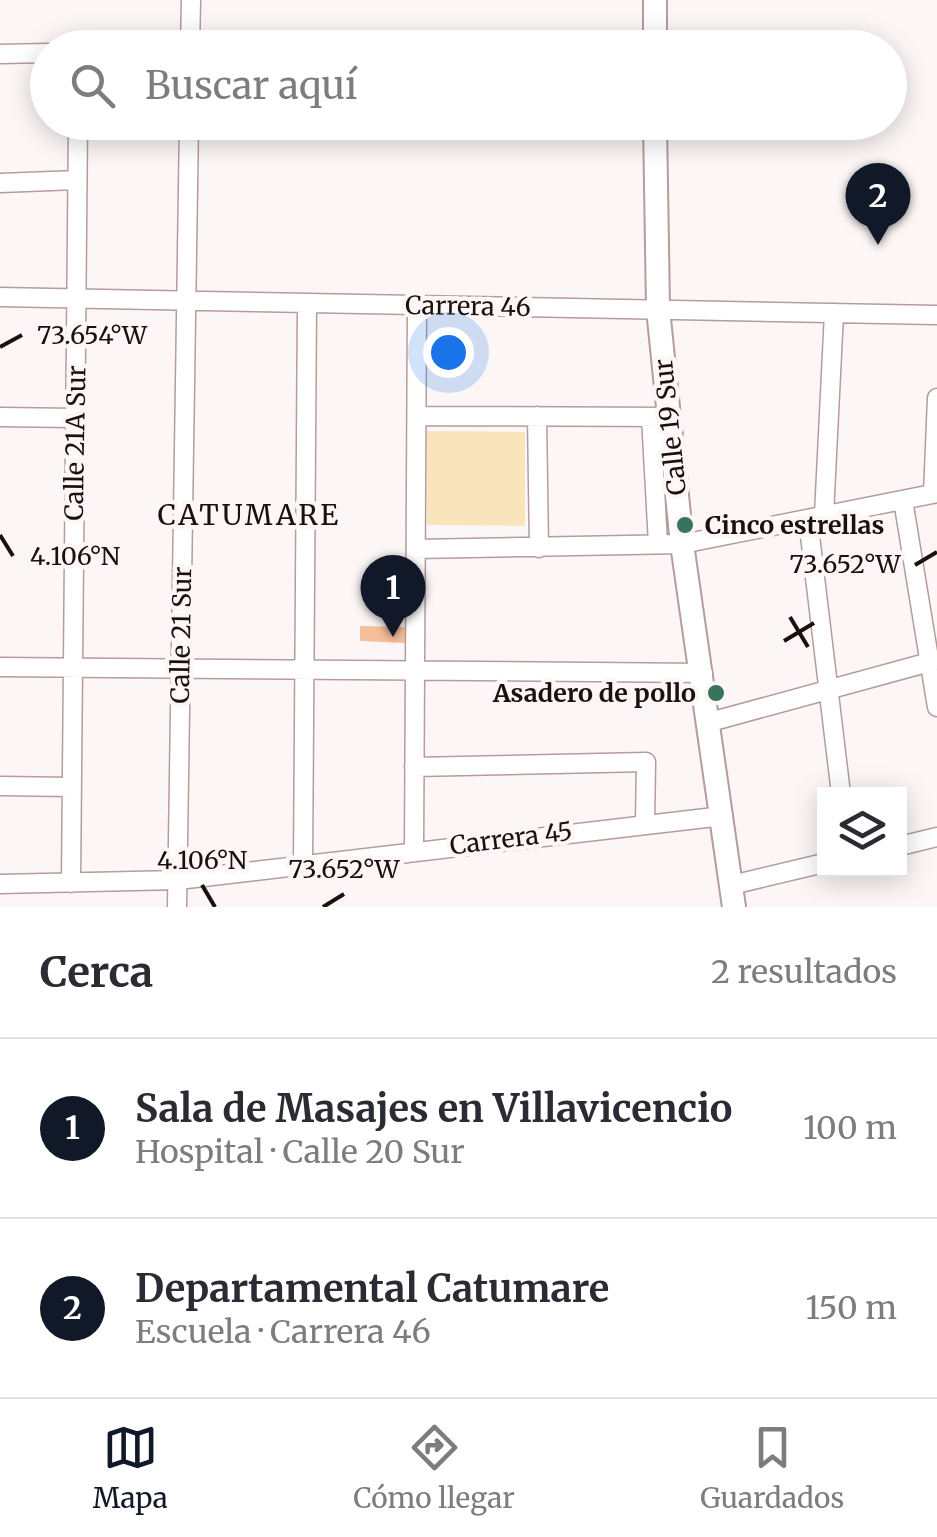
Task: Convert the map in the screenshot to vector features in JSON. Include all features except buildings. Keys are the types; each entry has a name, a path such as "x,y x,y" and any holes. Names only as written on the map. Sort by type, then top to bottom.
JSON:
{"street":[{"path":"190,30 191,0"},
{"path":"655,0 655,30"},
{"path":"0,54 30,53"},
{"name":"Calle 21A Sur","path":"72,883 78,140"},
{"name":"Calle 21 Sur","path":"178,907 189,140"},
{"name":"Calle 19 Sur","path":"655,140 660,416 703,673 733,896"},
{"path":"0,183 77,180"},
{"name":"Carrera 46","path":"0,297 937,314"},
{"path":"304,865 306,303"},
{"path":"414,850 417,305"},
{"path":"834,313 816,517 829,690 841,787"},
{"path":"416,549 682,544 935,493 937,398"},
{"path":"416,416 660,416 658,544"},
{"path":"537,416 539,548"},
{"path":"0,417 75,418"},
{"path":"903,500 933,662 937,707"},
{"path":"710,722 933,662"},
{"path":"0,667 703,673"},
{"path":"414,767 646,762 645,823"},
{"path":"0,786 72,787"},
{"name":"Carrera 45","path":"0,884 178,880 723,816"},
{"path":"907,844 937,837"},
{"path":"733,896 817,866"}],"shaded area":[{"path":"427,431 525,432 525,526 427,525"}],"place":[{"name":"Departamental Catumare","path":"878,245"},
{"name":"Cinco estrellas","path":"685,525"},
{"name":"Sala de Masajes en Villavicencio","path":"393,637"},
{"name":"Asadero de pollo","path":"716,693"}],"district":[{"name":"CATUMARE","path":"249,515"}]}
